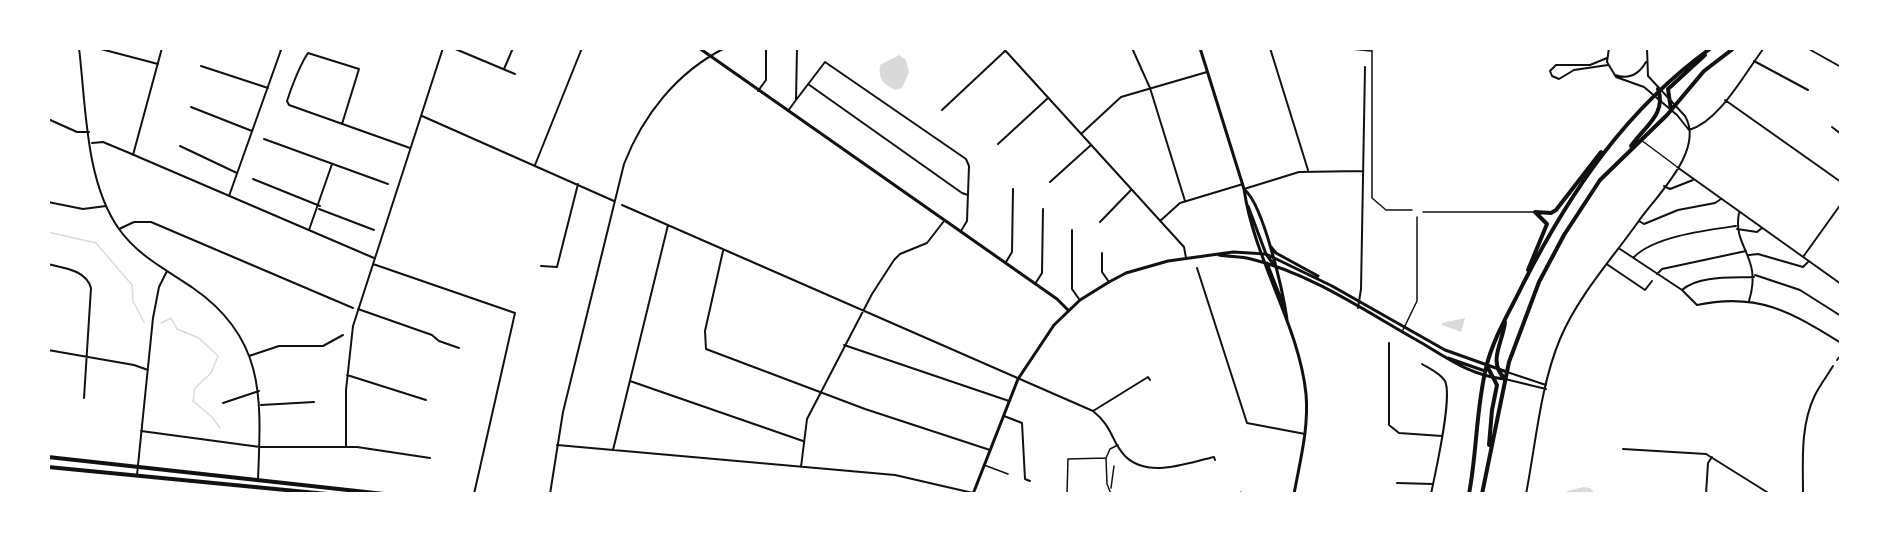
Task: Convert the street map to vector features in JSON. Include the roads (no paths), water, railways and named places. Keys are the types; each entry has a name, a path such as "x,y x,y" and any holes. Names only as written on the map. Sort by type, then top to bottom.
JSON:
{"main road":[{"path":"1626,153 1673,108 1704,71 1734,48"},
{"path":"1673,108 1668,99 1670,87 1710,49"},
{"path":"1469,494 1485,377 1488,371 1487,365 1505,319 1566,205 1606,148 1658,89 1710,49"},
{"path":"1488,371 1501,371 1509,362 1539,282 1564,235 1600,180 1659,113 1662,103 1658,89"},
{"path":"1534,212 1551,213 1556,210 1594,158 1606,148"},
{"path":"1523,285 1547,224 1534,212"},
{"path":"1482,494 1505,379 1495,359 1504,333 1505,319"},
{"path":"1488,371 1496,378 1497,385 1489,431 1489,453"},
{"path":"1501,371 1505,379"},
{"path":"48,457 384,494"},
{"path":"48,467 327,494"}],"street":[{"path":"78,48 94,171 106,206 119,229 134,246 199,292 222,313 238,334 249,356 261,405 258,480"},
{"path":"98,48 158,64"},
{"path":"133,155 162,48"},
{"path":"229,196 281,50 277,48"},
{"path":"346,447 350,337 443,48"},
{"path":"453,48 515,74"},
{"path":"504,69 513,48"},
{"path":"535,166 582,48"},
{"path":"699,48 1006,263 1068,310"},
{"path":"550,494 556,445 624,164 645,122 678,82 710,56 724,48"},
{"path":"796,100 797,48"},
{"path":"1132,48 1150,88 1185,201"},
{"path":"1200,48 1243,184 1260,254 1266,259 1285,308"},
{"path":"1270,48 1308,171"},
{"path":"1526,494 1546,385 1561,337 1575,311 1664,186 1690,145 1689,130 1673,108 1662,103 1640,84 1620,80 1612,73 1607,58 1609,48"},
{"path":"1689,130 1707,122 1764,48"},
{"path":"1807,48 1841,67"},
{"path":"758,91 766,80 766,49"},
{"path":"1646,49 1648,76 1668,99"},
{"path":"942,110 1004,50 1184,247 1186,258"},
{"path":"342,124 359,69 308,52 287,101 289,105 342,124 410,148"},
{"path":"1607,58 1590,65 1556,65 1550,71 1552,76 1560,79 1574,70 1608,65"},
{"path":"1754,61 1808,90"},
{"path":"788,111 825,62 897,110 966,159 969,166 967,221 960,231"},
{"path":"1612,73 1625,77 1635,75 1646,62"},
{"path":"201,66 268,88"},
{"path":"1358,305 1365,67"},
{"path":"1081,134 1121,97 1207,72"},
{"path":"808,84 968,195"},
{"path":"998,144 1048,98"},
{"path":"1725,100 1841,182"},
{"path":"191,107 252,131"},
{"path":"421,116 614,201"},
{"path":"48,119 77,132 89,132"},
{"path":"1832,127 1841,134"},
{"path":"264,139 388,184"},
{"path":"91,143 103,142 374,258"},
{"path":"1050,182 1091,145"},
{"path":"180,146 238,173"},
{"path":"309,230 319,208 332,164"},
{"path":"1677,167 1841,284"},
{"path":"1244,189 1308,171 1363,171"},
{"path":"254,179 374,230"},
{"path":"1664,186 1670,189 1694,180"},
{"path":"541,266 554,268 558,265 578,184"},
{"path":"1160,221 1185,201 1243,184"},
{"path":"1006,263 1012,252 1013,189"},
{"path":"1244,189 1249,194 1272,256 1288,327"},
{"path":"1100,222 1131,190"},
{"path":"1246,199 1305,386 1305,434 1294,494"},
{"path":"1639,220 1644,224 1678,210 1715,203 1721,199"},
{"path":"48,202 83,209 106,206"},
{"path":"1803,257 1841,204"},
{"path":"622,205 1093,411 1106,422 1126,456 1153,469 1214,456 1215,460"},
{"path":"1035,284 1042,275 1043,209"},
{"path":"1739,212 1737,227 1749,255 1754,276 1749,301"},
{"path":"801,466 807,419 863,311 894,260 900,254 927,243 944,221"},
{"path":"119,229 134,222 150,222 353,308"},
{"path":"613,450 668,225"},
{"path":"1634,257 1641,250 1693,232 1737,227 1757,232 1762,228"},
{"path":"1072,230 1072,289 1080,300"},
{"path":"1267,241 1276,253 1462,369 1485,377 1505,379 1546,389"},
{"path":"724,249 705,331 706,349 819,393 990,450"},
{"path":"1620,249 1682,290 1697,305 1722,300 1749,301 1793,314 1841,343"},
{"path":"1657,273 1662,269 1711,256 1747,250"},
{"path":"556,445 894,475 973,494 1018,380 1038,344 1068,310 1108,282 1147,266 1186,258 1254,251 1275,266 1405,327 1456,355 1546,385"},
{"path":"1102,253 1102,272 1108,282"},
{"path":"1749,255 1758,254 1803,267 1809,261"},
{"path":"1215,255 1266,259 1272,256"},
{"path":"1272,256 1332,286"},
{"path":"48,264 76,272 90,283 93,293 84,398"},
{"path":"372,264 515,313 474,494"},
{"path":"1608,265 1645,290 1652,280"},
{"path":"1197,268 1246,423 1305,434"},
{"path":"137,475 155,303 167,271"},
{"path":"1682,290 1690,284 1754,276 1800,290 1841,316"},
{"path":"358,309 432,335 439,341 459,348"},
{"path":"249,356 279,346 323,346 343,335"},
{"path":"1389,342 1389,425 1399,433 1442,436"},
{"path":"844,345 1009,401"},
{"path":"48,350 134,365 148,370"},
{"path":"1442,355 1488,371"},
{"path":"1837,360 1841,355"},
{"path":"1422,364 1440,376 1446,385 1442,436 1431,494"},
{"path":"1803,494 1803,441 1807,418 1815,394 1833,366"},
{"path":"347,375 426,400"},
{"path":"1093,411 1148,377 1150,380"},
{"path":"629,381 803,441"},
{"path":"222,403 259,391"},
{"path":"261,405 314,402"},
{"path":"1004,416 1022,423 1025,479 1030,481"},
{"path":"141,430 260,447 346,447 392,450 430,458"},
{"path":"1623,449 1702,453 1770,494"},
{"path":"1706,494 1708,463 1712,457"},
{"path":"1397,483 1433,484"}],"lane":[{"path":"1341,48 1372,49 1372,198 1386,210 1412,210"},
{"path":"1641,140 1677,167"},
{"path":"1423,212 1534,212"},
{"path":"1402,332 1417,301 1417,217"},
{"path":"1111,489 1107,484 1106,458 1110,449 1118,445"},
{"path":"1067,494 1068,459 1106,458"},
{"path":"984,465 1008,474"},
{"path":"1111,494 1114,466"}],"waterway":[{"path":"48,232 96,243 132,285 133,301 144,322"},
{"path":"161,323 171,318 177,329 199,338 218,356 211,373 195,388 193,401 212,417 220,428"}]}
